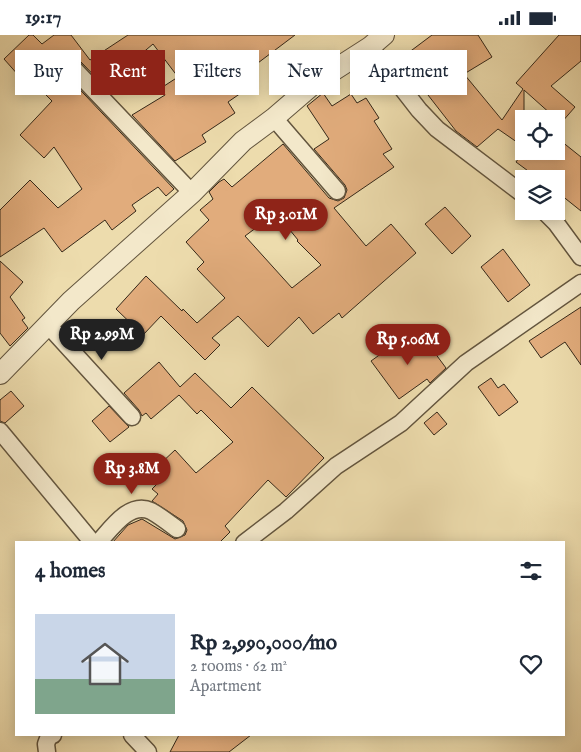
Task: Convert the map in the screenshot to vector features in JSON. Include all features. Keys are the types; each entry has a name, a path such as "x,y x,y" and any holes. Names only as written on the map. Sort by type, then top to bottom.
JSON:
{"street":[{"path":"0,374 71,301 192,193 244,141 317,81 377,41 419,110 437,129 515,188"},
{"path":"81,76 192,193"},
{"path":"274,118 337,191"},
{"path":"553,220 581,257"},
{"path":"247,541 286,511 336,466 401,423 466,363 581,283"},
{"path":"48,325 132,417"},
{"path":"0,431 91,541"},
{"path":"100,541 119,519 133,511 142,509 151,511 177,529"},
{"path":"47,752 46,744 51,736"},
{"path":"133,736 148,752"}],"building":[{"path":"29,35 33,35 42,44 54,35 71,35 91,59 91,72 81,62 81,50 15,50 15,71 4,59"},
{"path":"128,35 295,35 275,50 269,50 269,55 259,62 259,50 175,50 175,73 165,60 165,50 158,50 153,44 146,50 105,50"},
{"path":"432,35 478,35 492,57 467,72 467,50 412,50"},
{"path":"559,35 581,35 581,61 551,86 575,107 565,118 565,110 546,110 524,90 524,110 515,110 515,141 498,129 477,147 456,131 428,95 467,95 467,78 502,120 523,89 516,83"},
{"path":"175,79 175,95 238,95 228,102 235,113 202,135 206,142 175,161 132,115 165,95 165,85"},
{"path":"81,91 174,189 166,196 158,187 132,205 136,211 112,230 105,220 62,252 44,228 0,257 0,210 30,180 58,208 82,189 54,147 44,158 20,135 52,101 46,95 81,95"},
{"path":"321,95 324,95 332,106 350,95 357,103 366,98 379,118 374,121 392,149 383,154 394,167 334,208 366,246 391,224 416,253 342,318 339,313 313,334 299,317 268,347 238,316 212,338 220,345 205,360 161,316 143,335 116,309 146,276 197,323 225,298 197,269 204,262 186,242 209,220 200,210 213,199 209,192 224,179 232,187 283,144 329,198 338,201 344,198 347,190 345,185 314,149 329,139 307,106","holes":["276,213 297,241 321,265 292,288 245,236"]},
{"path":"565,144 581,157 581,211 565,198 565,170 527,170 516,162 517,160 565,160"},
{"path":"445,207 471,236 452,254 425,224"},
{"path":"503,249 530,285 508,302 481,267"},
{"path":"0,261 23,282 10,297 25,318 22,320 28,328 10,346 0,333"},
{"path":"581,307 581,365 565,342 541,358 529,341"},
{"path":"410,333 422,350 429,345 446,368 430,383 427,379 399,399 371,361"},
{"path":"159,362 180,387 195,373 231,408 252,387 324,458 286,497 268,480 225,526 230,532 221,541 114,541 128,525 142,519 175,539 185,535 187,530 183,521 152,501 158,494 152,489 168,473 160,464 175,450 196,473 233,442 201,410 197,414 179,395 151,419 146,413 142,416 124,393"},
{"path":"491,378 498,388 504,384 518,402 499,416 478,387"},
{"path":"11,391 24,406 5,423 0,421 0,400"},
{"path":"109,406 129,427 110,442 92,421"},
{"path":"437,412 447,424 434,435 424,423"},
{"path":"178,736 250,736 229,752 170,752"}]}
